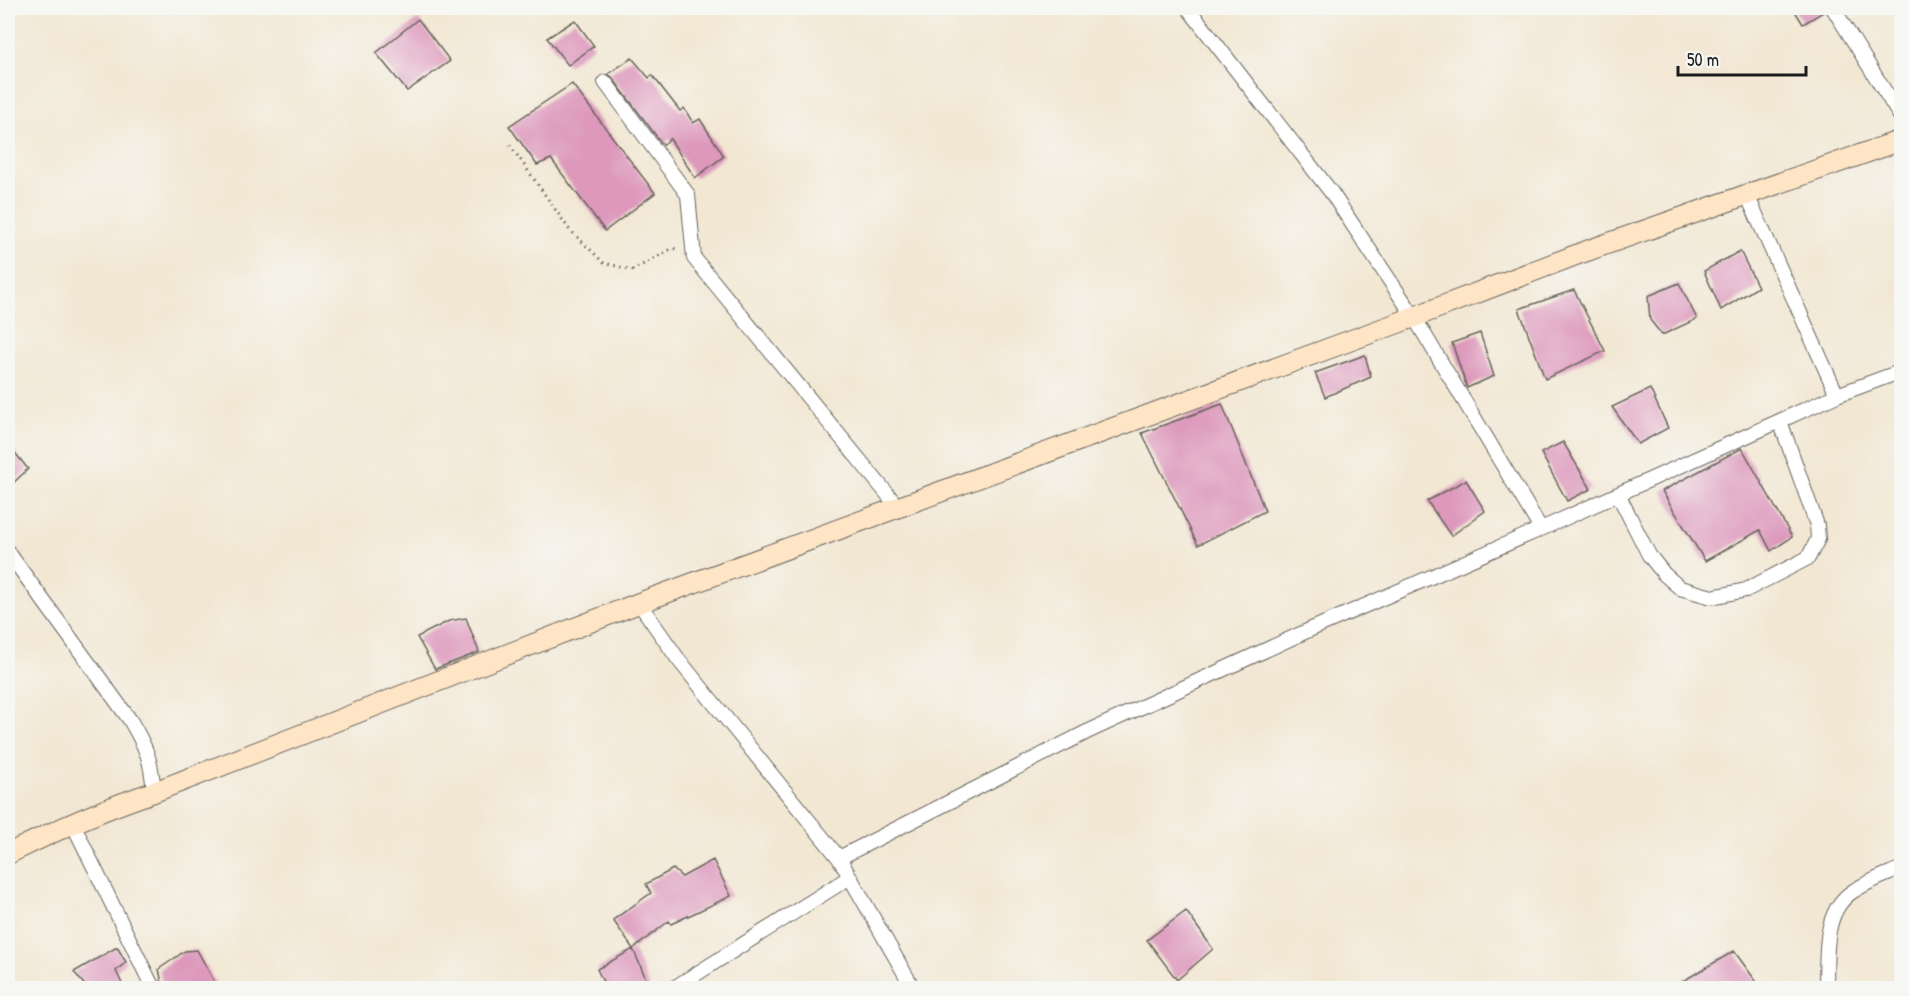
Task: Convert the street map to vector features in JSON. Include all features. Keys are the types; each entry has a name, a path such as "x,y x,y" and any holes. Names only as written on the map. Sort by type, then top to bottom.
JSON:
{"street":[{"path":"1188,8 1330,192 1414,317 1541,529"},
{"path":"1833,8 1902,119"},
{"path":"605,82 687,195 694,258 898,507"},
{"path":"8,854 72,822 639,603 1414,317 1581,253 1902,140"},
{"path":"1747,195 1837,395"},
{"path":"839,858 1087,732 1307,631 1541,529 1837,395 1902,371"},
{"path":"1618,494 1649,555 1664,574 1680,588 1712,597 1746,590 1808,558 1818,539 1817,525 1780,421"},
{"path":"8,552 130,720 151,762 154,792"},
{"path":"639,603 678,659 839,858 913,988"},
{"path":"72,822 153,988"},
{"path":"1826,988 1827,941 1838,904 1853,891 1902,868"},
{"path":"675,988 850,878"}],"path":[{"path":"510,145 569,230 604,263 633,270 673,248 694,258"}],"building":[{"path":"1793,8 1824,8 1825,11 1803,24"},
{"path":"418,19 450,61 407,91 376,53"},
{"path":"575,20 594,46 568,65 547,38"},
{"path":"632,58 649,78 652,75 680,111 684,108 693,123 700,119 724,156 695,178 670,139 663,145 608,74"},
{"path":"572,84 655,193 605,231 551,159 537,165 509,126"},
{"path":"1740,251 1758,287 1721,310 1704,271"},
{"path":"1679,283 1697,319 1662,335 1650,320 1648,296"},
{"path":"1574,290 1605,351 1545,379 1519,309"},
{"path":"1480,333 1494,376 1467,388 1452,343"},
{"path":"1365,355 1371,377 1325,397 1315,373"},
{"path":"1650,389 1668,428 1638,444 1612,407"},
{"path":"1222,404 1265,511 1198,545 1142,433"},
{"path":"1563,442 1591,489 1567,501 1541,453"},
{"path":"8,444 28,469 8,488"},
{"path":"1742,448 1792,537 1771,551 1760,530 1705,561 1662,491"},
{"path":"1466,480 1485,511 1451,536 1427,501"},
{"path":"466,618 479,652 435,669 417,637 449,621"},
{"path":"713,860 731,896 671,924 669,921 633,949 613,920 651,893 646,884 673,869 682,877"},
{"path":"1186,911 1213,949 1177,980 1147,940"},
{"path":"117,947 126,962 116,971 124,988 87,988 74,972"},
{"path":"633,949 650,988 606,988 597,969"},
{"path":"197,950 218,988 163,988 159,969 185,951"},
{"path":"1734,951 1761,988 1671,988"}]}
